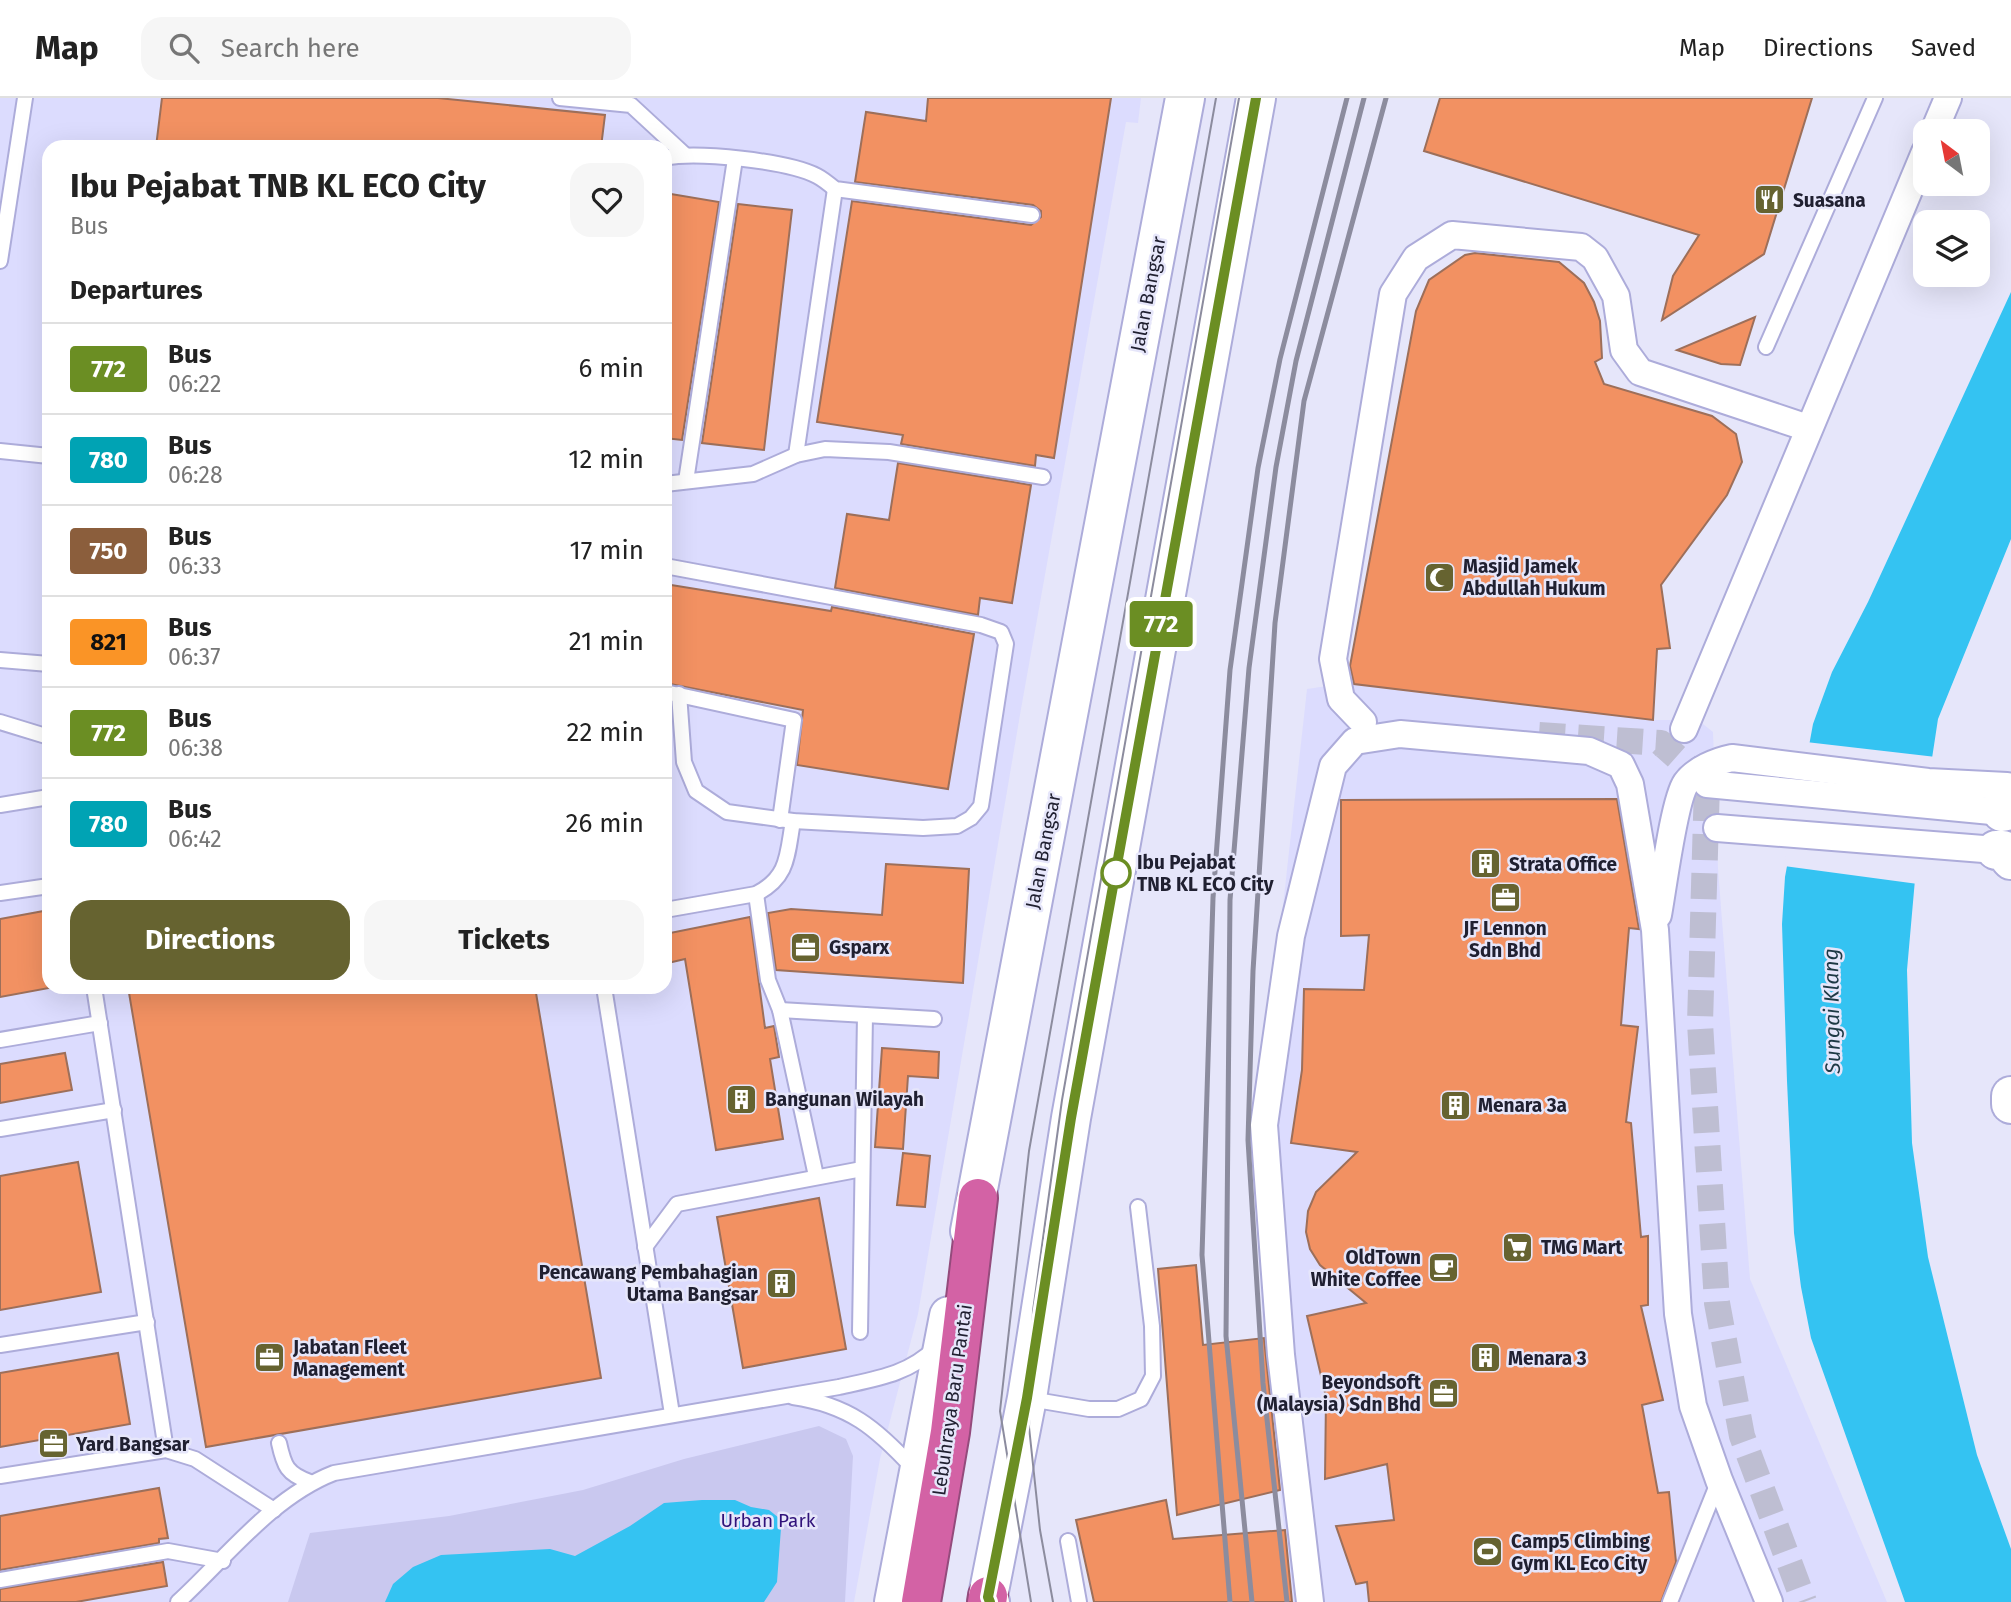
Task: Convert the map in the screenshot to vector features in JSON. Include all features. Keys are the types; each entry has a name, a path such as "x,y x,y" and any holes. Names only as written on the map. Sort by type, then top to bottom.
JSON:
{"highway":[{"name":"Lebuhraya Baru Pantai","path":"921,1602 950,1432 978,1198"}],"main road":[{"name":"Jalan Bangsar","path":"894,1602 945,1336 978,1198 1185,98"},
{"path":"988,1600 1027,1398 1071,1118 1256,98"},
{"path":"2011,1096 2011,1104"}],"street":[{"path":"1939,119 1948,98"},
{"path":"1684,729 1913,180"},
{"path":"1363,722 1341,699 1332,659 1393,294 1416,257 1452,235 1581,247 1595,258 1616,296 1624,350 1640,372 1808,428"},
{"path":"1310,1602 1280,1355 1264,1125 1291,936 1333,766 1355,741 1400,734 1589,751 1621,765 1630,784 1655,930 1678,1314 1693,1406 1719,1480 1769,1602"},
{"path":"1655,930 1676,821 1677,799 1687,781 1719,761 1732,758 1928,782 2008,798"},
{"path":"1718,787 2008,798"},
{"path":"1721,828 2003,855"}],"lane":[{"path":"0,261 25,98"},
{"path":"560,98 631,105 669,140"},
{"path":"1766,347 1874,98"},
{"path":"672,143 684,154"},
{"path":"672,157 684,154 735,159 816,175 835,189 1032,215"},
{"path":"686,481 735,159"},
{"path":"796,455 835,189"},
{"path":"672,483 753,474 796,455 825,449 889,452 1043,477"},
{"path":"0,451 42,455"},
{"path":"672,567 981,625 1001,632 1006,644 981,806 971,818 957,826 923,828 786,821 727,811 696,791 684,762 672,693 794,720 786,821 786,863 780,876 756,894 672,909"},
{"path":"0,660 42,663"},
{"path":"0,722 42,735"},
{"path":"0,804 42,798"},
{"path":"0,893 42,887"},
{"path":"756,894 768,980 780,1010 816,1176"},
{"path":"95,994 166,1450"},
{"path":"605,994 672,1414"},
{"path":"780,1010 934,1019"},
{"path":"860,1332 865,1015"},
{"path":"0,1040 100,1023"},
{"path":"0,1129 114,1110"},
{"path":"645,1247 677,1204 862,1169"},
{"path":"1027,1398 1089,1409 1118,1409 1141,1399 1153,1376 1152,1326 1139,1207"},
{"path":"0,1345 146,1322"},
{"path":"178,1602 274,1510 310,1482 334,1473 778,1395 839,1387 897,1373 923,1359 945,1336"},
{"path":"778,1395 824,1402 858,1417 887,1440 918,1473"},
{"path":"279,1443 283,1461 293,1476 310,1482"},
{"path":"0,1476 166,1450 195,1459 274,1510"},
{"path":"1670,1602 1719,1480"},
{"path":"1068,1541 1079,1602"},
{"path":"0,1580 168,1550 223,1560"}],"shaded area":[{"path":"0,98 1141,98 1138,123 1126,122 1021,709 918,1314 880,1459 854,1602 0,1602"},
{"path":"1347,683 1653,720 1698,720 1713,732 1718,869 1750,1279 1887,1602 1292,1602 1264,1338 1253,1125 1280,933 1307,689"}],"green space":[{"name":"Urban Park","path":"819,1426 846,1439 853,1456 845,1602 288,1602 310,1533 449,1516 583,1490 684,1459"}],"water":[{"name":"Sungai Klang","path":"2011,292 2011,539 1938,719 1917,857 1907,970 1912,1143 1928,1257 1977,1455 2011,1549 2011,1602 1905,1602 1811,1338 1801,1287 1794,1233 1787,1081 1782,924 1785,877 1813,724 1832,672 1868,602"},
{"path":"735,1500 751,1507 769,1510 779,1518 781,1528 777,1582 764,1602 385,1602 393,1584 413,1567 441,1555 550,1549 575,1556 630,1526 664,1503"}],"pier":[{"path":"1806,742 1936,757 1918,884 1784,866"}],"building":[{"path":"162,98 438,98 605,115 602,140 157,140"},
{"path":"928,98 1111,98 1054,458 1036,455 1035,466 901,444 903,435 817,422 852,201 1031,225 1041,217 1041,211 1033,205 855,182 866,112 926,121"},
{"path":"1440,98 1812,98 1764,254 1662,320 1673,276 1699,235 1424,151"},
{"path":"672,194 719,202 682,440 672,439"},
{"path":"738,204 792,210 764,450 702,443"},
{"path":"1475,253 1559,262 1584,283 1594,302 1600,321 1602,358 1595,362 1604,384 1712,416 1736,434 1742,462 1727,495 1661,585 1670,648 1657,649 1653,720 1354,684 1350,666 1416,311 1429,280 1465,255"},
{"path":"1755,317 1740,365 1721,364 1677,350"},
{"path":"898,463 1031,485 1012,603 980,598 978,615 835,588 847,514 889,520"},
{"path":"672,585 831,611 832,607 974,634 948,789 797,765 803,710 672,684"},
{"path":"1617,799 1639,929 1629,928 1621,1025 1638,1027 1626,1122 1631,1123 1641,1237 1648,1236 1648,1305 1641,1306 1663,1400 1642,1405 1658,1493 1669,1492 1676,1562 1661,1602 1369,1602 1367,1582 1356,1584 1336,1526 1394,1520 1387,1464 1325,1479 1326,1397 1307,1316 1366,1303 1320,1265 1310,1249 1306,1232 1308,1211 1316,1192 1357,1152 1291,1143 1302,1070 1304,989 1364,990 1369,935 1341,936 1341,800"},
{"path":"886,864 969,869 963,983 776,970 768,913 791,909 882,915"},
{"path":"42,911 42,989 0,997 0,919"},
{"name":"Bangunan Wilayah","path":"750,917 765,1028 774,1026 779,1057 770,1059 783,1139 716,1150 685,959 672,962 672,933"},
{"path":"129,994 536,994 601,1378 206,1447"},
{"path":"882,1048 939,1052 938,1078 908,1076 903,1149 875,1147"},
{"path":"65,1053 72,1090 0,1103 0,1064"},
{"path":"903,1153 930,1156 925,1207 897,1205"},
{"path":"78,1162 101,1292 0,1310 0,1176"},
{"name":"Pencawang Pembahagian Utama Bangsar","path":"819,1198 846,1349 743,1368 717,1217"},
{"path":"1196,1265 1203,1345 1264,1338 1280,1490 1177,1515 1158,1269"},
{"path":"118,1353 130,1424 0,1447 0,1373"},
{"path":"159,1488 168,1538 159,1539 159,1543 0,1570 0,1516"},
{"path":"1166,1500 1173,1539 1285,1530 1292,1602 1094,1602 1076,1520"},
{"path":"163,1562 167,1586 76,1602 0,1602 0,1589"}],"tunnel":[{"path":"1539,735 1661,743 1707,784 1700,1023 1717,1303 1742,1436 1804,1602"}],"tram line":[{"path":"1031,1602 1000,1411 1029,1151 1216,98"},
{"path":"1053,1602 1040,1530 1029,1427 1033,1311 1062,1100 1239,98"}],"railway":[{"path":"1230,1602 1202,1255 1213,898 1230,670 1258,468 1280,359 1347,98"},
{"path":"1252,1602 1226,1336 1230,900 1249,668 1276,467 1296,361 1364,98"},
{"path":"1287,1602 1263,1383 1248,1140 1253,971 1275,623 1304,401 1386,98"}],"bus line":[{"name":"772","path":"990,1602 988,1597 1027,1398 1071,1118 1256,98"}],"place":[{"name":"Suasana","path":"1770,200"},
{"name":"Masjid Jamek Abdullah Hukum","path":"1440,577"},
{"name":"Strata Office","path":"1486,864"},
{"name":"Ibu Pejabat TNB KL ECO City","path":"1116,873"},
{"name":"JF Lennon Sdn Bhd","path":"1505,897"},
{"name":"Gsparx","path":"806,947"},
{"name":"Bangunan Wilayah","path":"742,1099"},
{"name":"Menara 3a","path":"1455,1105"},
{"name":"TMG Mart","path":"1518,1247"},
{"name":"OldTown White Coffee","path":"1444,1268"},
{"name":"Pencawang Pembahagian Utama Bangsar","path":"781,1283"},
{"name":"Jabatan Fleet Management","path":"270,1358"},
{"name":"Menara 3","path":"1485,1358"},
{"name":"Beyondsoft (Malaysia) Sdn Bhd","path":"1444,1393"},
{"name":"Yard Bangsar","path":"53,1444"},
{"name":"Camp5 Climbing Gym KL Eco City","path":"1488,1552"}]}
